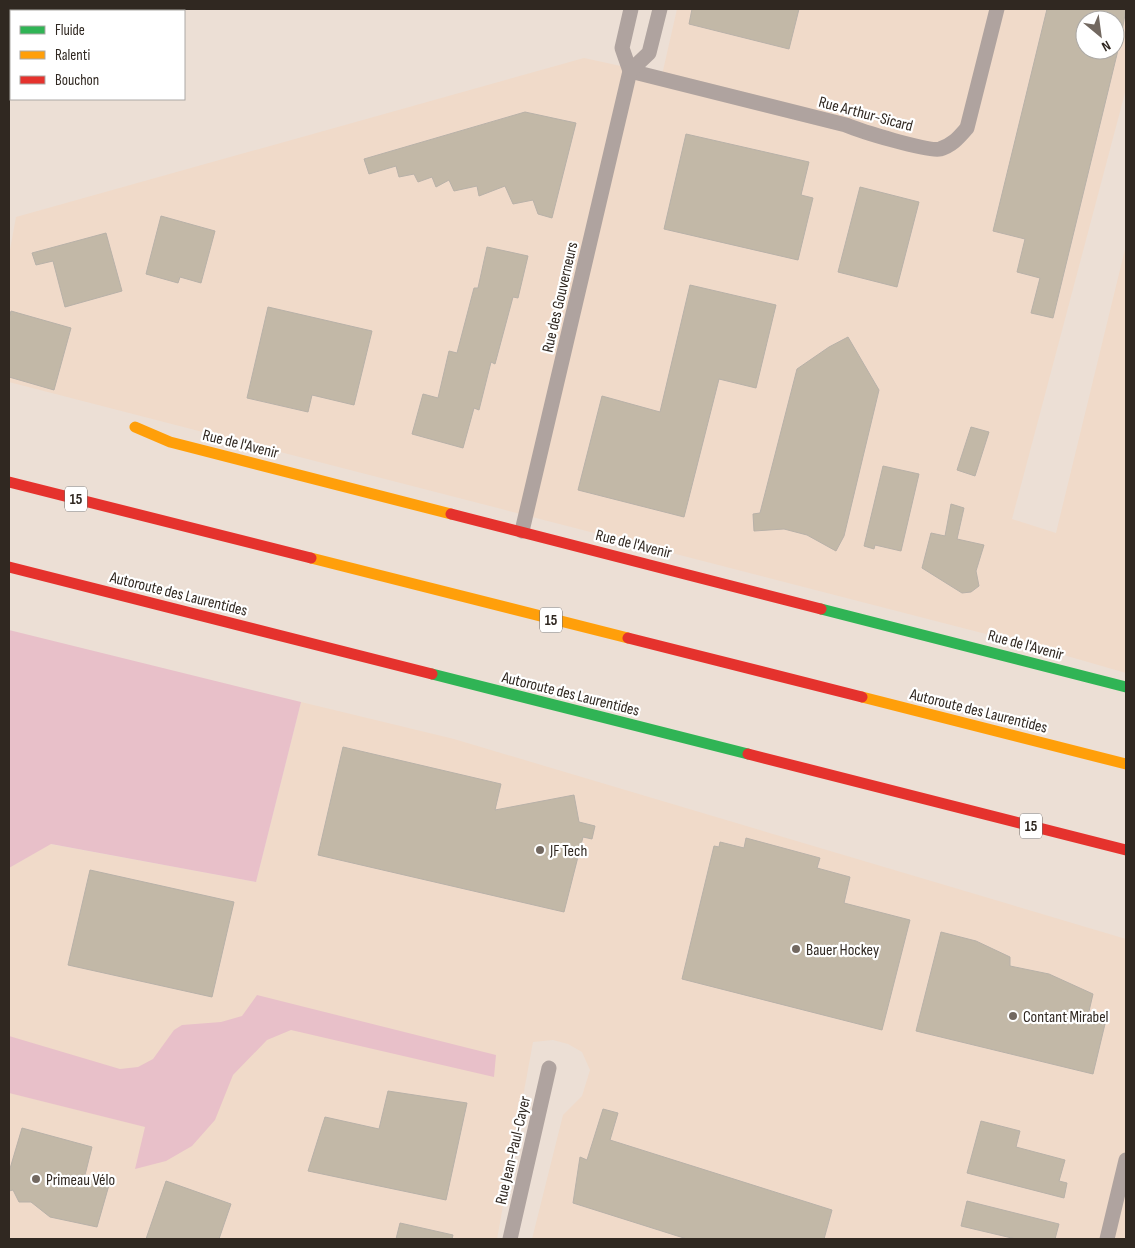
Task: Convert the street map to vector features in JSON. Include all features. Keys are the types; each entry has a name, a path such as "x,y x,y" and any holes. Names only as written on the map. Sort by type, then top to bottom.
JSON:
{"main road":[{"name":"Rue de l'Avenir","path":"135,426 170,442 1126,687"},
{"name":"Autoroute des Laurentides","path":"9,482 1126,764"},
{"name":"Autoroute des Laurentides","path":"9,567 1126,850"}],"street":[{"path":"631,9 622,48 630,71 649,53 660,9"},
{"name":"Rue Arthur-Sicard","path":"630,71 846,125 871,135 938,150 956,142 967,128 997,9"},
{"name":"Rue des Gouverneurs","path":"522,531 630,71"},
{"name":"Rue Jean-Paul-Cayer","path":"510,1239 549,1068"},
{"path":"1107,1239 1126,1160"}],"shaded area":[{"path":"677,9 1126,9 1126,89 1012,519 1056,533 1126,245 1126,673 1029,645 9,382 9,255 16,217 584,58 662,75"},
{"path":"9,630 301,702 256,882 51,844 9,868"},
{"path":"301,702 454,739 1126,939 1126,1239 532,1239 563,1115 582,1096 590,1070 582,1052 568,1044 553,1040 533,1042 497,1239 9,1239 9,868 50,844 256,882"},
{"path":"257,995 496,1055 494,1077 291,1030 267,1040 233,1075 215,1120 192,1146 166,1161 135,1169 145,1127 9,1093 9,1036 120,1069 138,1067 153,1059 174,1030 182,1025 221,1022 242,1016"}],"building":[{"path":"692,9 799,9 789,49 689,24"},
{"path":"1047,9 1126,9 1125,15 1125,10 1075,10 1075,60 1116,60 1053,318 1031,313 1040,278 1017,272 1025,239 993,231"},
{"path":"525,112 576,123 552,218 538,214 533,200 513,204 505,186 479,196 477,186 454,191 449,180 436,187 432,177 418,182 414,174 399,177 396,166 369,174 364,159"},
{"path":"686,134 809,162 801,195 813,198 798,260 664,229"},
{"path":"860,187 919,202 897,287 838,272"},
{"path":"161,216 215,231 201,283 180,277 178,283 146,274"},
{"path":"106,233 122,291 65,307 53,261 36,265 32,253"},
{"path":"487,247 528,256 518,298 513,297 495,364 491,362 479,410 474,408 463,448 412,434 423,394 438,398 449,351 457,353 474,288 478,288"},
{"path":"690,285 776,305 756,388 719,379 684,517 578,490 602,396 660,412"},
{"path":"268,307 372,331 354,405 312,395 308,412 247,398"},
{"path":"11,311 71,328 54,390 9,377 9,318"},
{"path":"848,337 879,390 844,536 836,551 807,535 784,529 754,531 753,514 760,513 797,369 829,347"},
{"path":"971,427 989,432 975,476 957,470"},
{"path":"883,466 919,474 901,551 875,545 874,549 864,546"},
{"path":"951,504 964,508 957,539 984,545 976,571 979,586 971,592 962,593 922,568 931,533 945,536"},
{"path":"343,747 501,784 495,810 574,795 579,822 595,826 592,839 583,837 564,912 318,855"},
{"name":"Bauer Hockey","path":"746,838 820,858 817,868 850,877 844,903 910,920 882,1030 682,979 714,846 719,847 720,842 744,848"},
{"path":"90,870 234,902 212,997 68,965"},
{"path":"941,932 976,941 1010,957 1010,966 1049,974 1093,994 1087,1020 1105,1024 1093,1074 916,1031"},
{"path":"388,1091 467,1103 446,1200 308,1171 325,1117 379,1129"},
{"path":"603,1109 618,1113 610,1140 832,1210 824,1239 687,1239 573,1203 580,1157 587,1160"},
{"path":"981,1121 1020,1131 1016,1147 1065,1160 1059,1181 1067,1183 1064,1198 967,1173"},
{"path":"22,1128 92,1147 84,1179 109,1185 97,1227 50,1217 31,1202 19,1202 13,1190 9,1191 9,1172"},
{"path":"166,1181 231,1204 219,1239 146,1239"},
{"path":"967,1201 1059,1224 1055,1239 1016,1239 961,1226"},
{"path":"400,1223 453,1235 452,1239 396,1239"}],"traffic: fast":[{"path":"821,609 1126,687"},
{"path":"432,674 748,754"}],"traffic: slow":[{"path":"135,427 170,442 451,514"},
{"path":"311,558 628,638"},
{"path":"862,697 1126,764"}],"traffic: jam":[{"path":"9,482 311,558"},
{"path":"451,514 821,609"},
{"path":"9,567 432,674"},
{"path":"628,638 862,697"},
{"path":"748,754 1126,850"}],"place":[{"name":"JF Tech","path":"540,850"},
{"name":"Bauer Hockey","path":"796,949"},
{"name":"Contant Mirabel","path":"1013,1016"},
{"name":"Primeau Vélo","path":"36,1179"}]}
